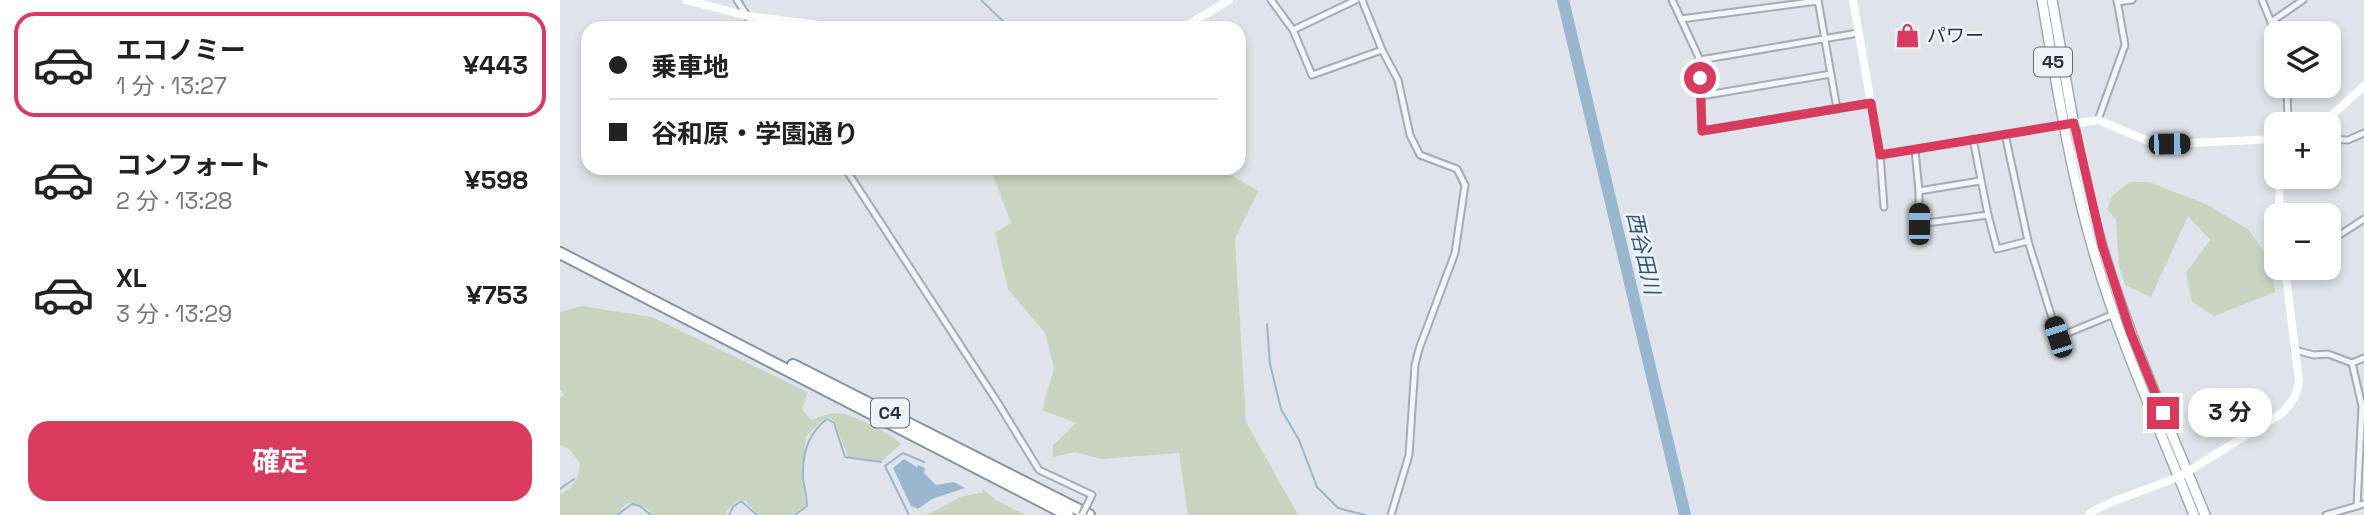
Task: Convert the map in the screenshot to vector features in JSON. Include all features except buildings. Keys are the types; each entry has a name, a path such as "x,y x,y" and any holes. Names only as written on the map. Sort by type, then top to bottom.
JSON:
{"highway":[{"name":"C4","path":"560,253 1068,515"},
{"name":"C4","path":"688,318 811,373 1089,515"}],"main road":[{"name":"45","path":"2042,0 2069,124 2094,218 2130,331 2183,474 2194,515"},
{"name":"45","path":"2052,0 2087,228 2114,314 2183,474 2205,515"}],"street":[{"path":"687,0 748,16 788,21"},
{"path":"737,0 751,21"},
{"path":"1194,21 1229,0"},
{"path":"1271,0 1293,30 1312,75 1382,50"},
{"path":"1293,30 1356,0"},
{"path":"1362,0 1382,50 1398,80 1410,135 1420,155 1457,169 1465,185 1455,253 1415,365 1409,455 1391,515"},
{"path":"1672,0 1700,60 1702,131 1871,103"},
{"path":"1853,0 1880,155 1884,207"},
{"path":"2098,120 2125,45 2117,1 2132,0"},
{"path":"2262,0 2271,21"},
{"path":"2272,21 2303,0"},
{"path":"1681,19 1818,1 1837,109"},
{"path":"1700,60 1858,33"},
{"path":"1701,96 1831,74"},
{"path":"2335,112 2364,86"},
{"path":"1880,155 2098,120 2146,140 2169,144 2264,140"},
{"path":"2341,140 2348,140 2364,132"},
{"path":"2005,134 2028,242 2058,337 2114,314"},
{"path":"1973,139 1980,181 1997,248 2028,242"},
{"path":"1915,150 1919,224 1988,215"},
{"path":"849,175 1039,470 1092,495 1082,515"},
{"path":"1919,191 1980,181"},
{"path":"2341,234 2364,219"},
{"path":"2089,515 2114,501 2183,474 2290,405 2297,394 2299,381 2286,280"},
{"path":"2295,350 2314,355 2328,354 2352,363 2364,358"},
{"path":"2326,515 2361,505 2362,406 2352,363"}],"green space":[{"path":"993,175 1231,175 1258,191 1235,239 1246,422 1298,515 1188,515 1179,453 1101,459 1075,452 1053,457 1053,445 1076,423 1042,410 1054,368 1045,333 1008,289 995,233 1011,223"},
{"path":"2130,182 2149,182 2208,205 2249,230 2264,252 2264,280 2273,280 2275,292 2214,316 2192,302 2186,273 2210,240 2188,216 2151,297 2125,285 2119,266 2116,220 2107,209 2112,196"},
{"path":"582,306 652,317 808,392 802,409 811,420 837,413 852,416 901,444 882,461 848,457 834,421 828,417 806,437 802,480 806,505 793,515 759,515 745,501 739,500 726,511 727,515 653,515 642,506 627,503 615,515 560,515 560,494 569,489 575,481 580,463 569,449 560,445 560,398 564,394 560,390 560,312"},
{"path":"983,489 996,500 1025,515 927,515 962,496 982,493"}],"water":[{"path":"904,459 917,467 918,465 925,468 924,473 936,485 954,482 965,488 932,499 918,509 911,506 893,468"}],"waterway":[{"path":"981,0 1003,21"},
{"name":"西谷田川","path":"1563,0 1685,515"},
{"path":"1267,324 1270,364 1281,409 1299,440 1317,487 1338,508 1365,515"},
{"path":"795,515 807,506 803,478 805,453 815,431 827,419 834,423 845,457 881,462"},
{"path":"909,515 885,466 903,453 924,462"},
{"path":"560,489 574,479"},
{"path":"729,515 733,507 741,501 757,515"},
{"path":"617,515 632,504 640,506 651,515"}],"place":[{"name":"パワー","path":"1907,35"}],"route":[{"path":"1700,78 1702,131 1871,103 1880,155 2074,123 2102,245 2130,331 2163,413"}]}
